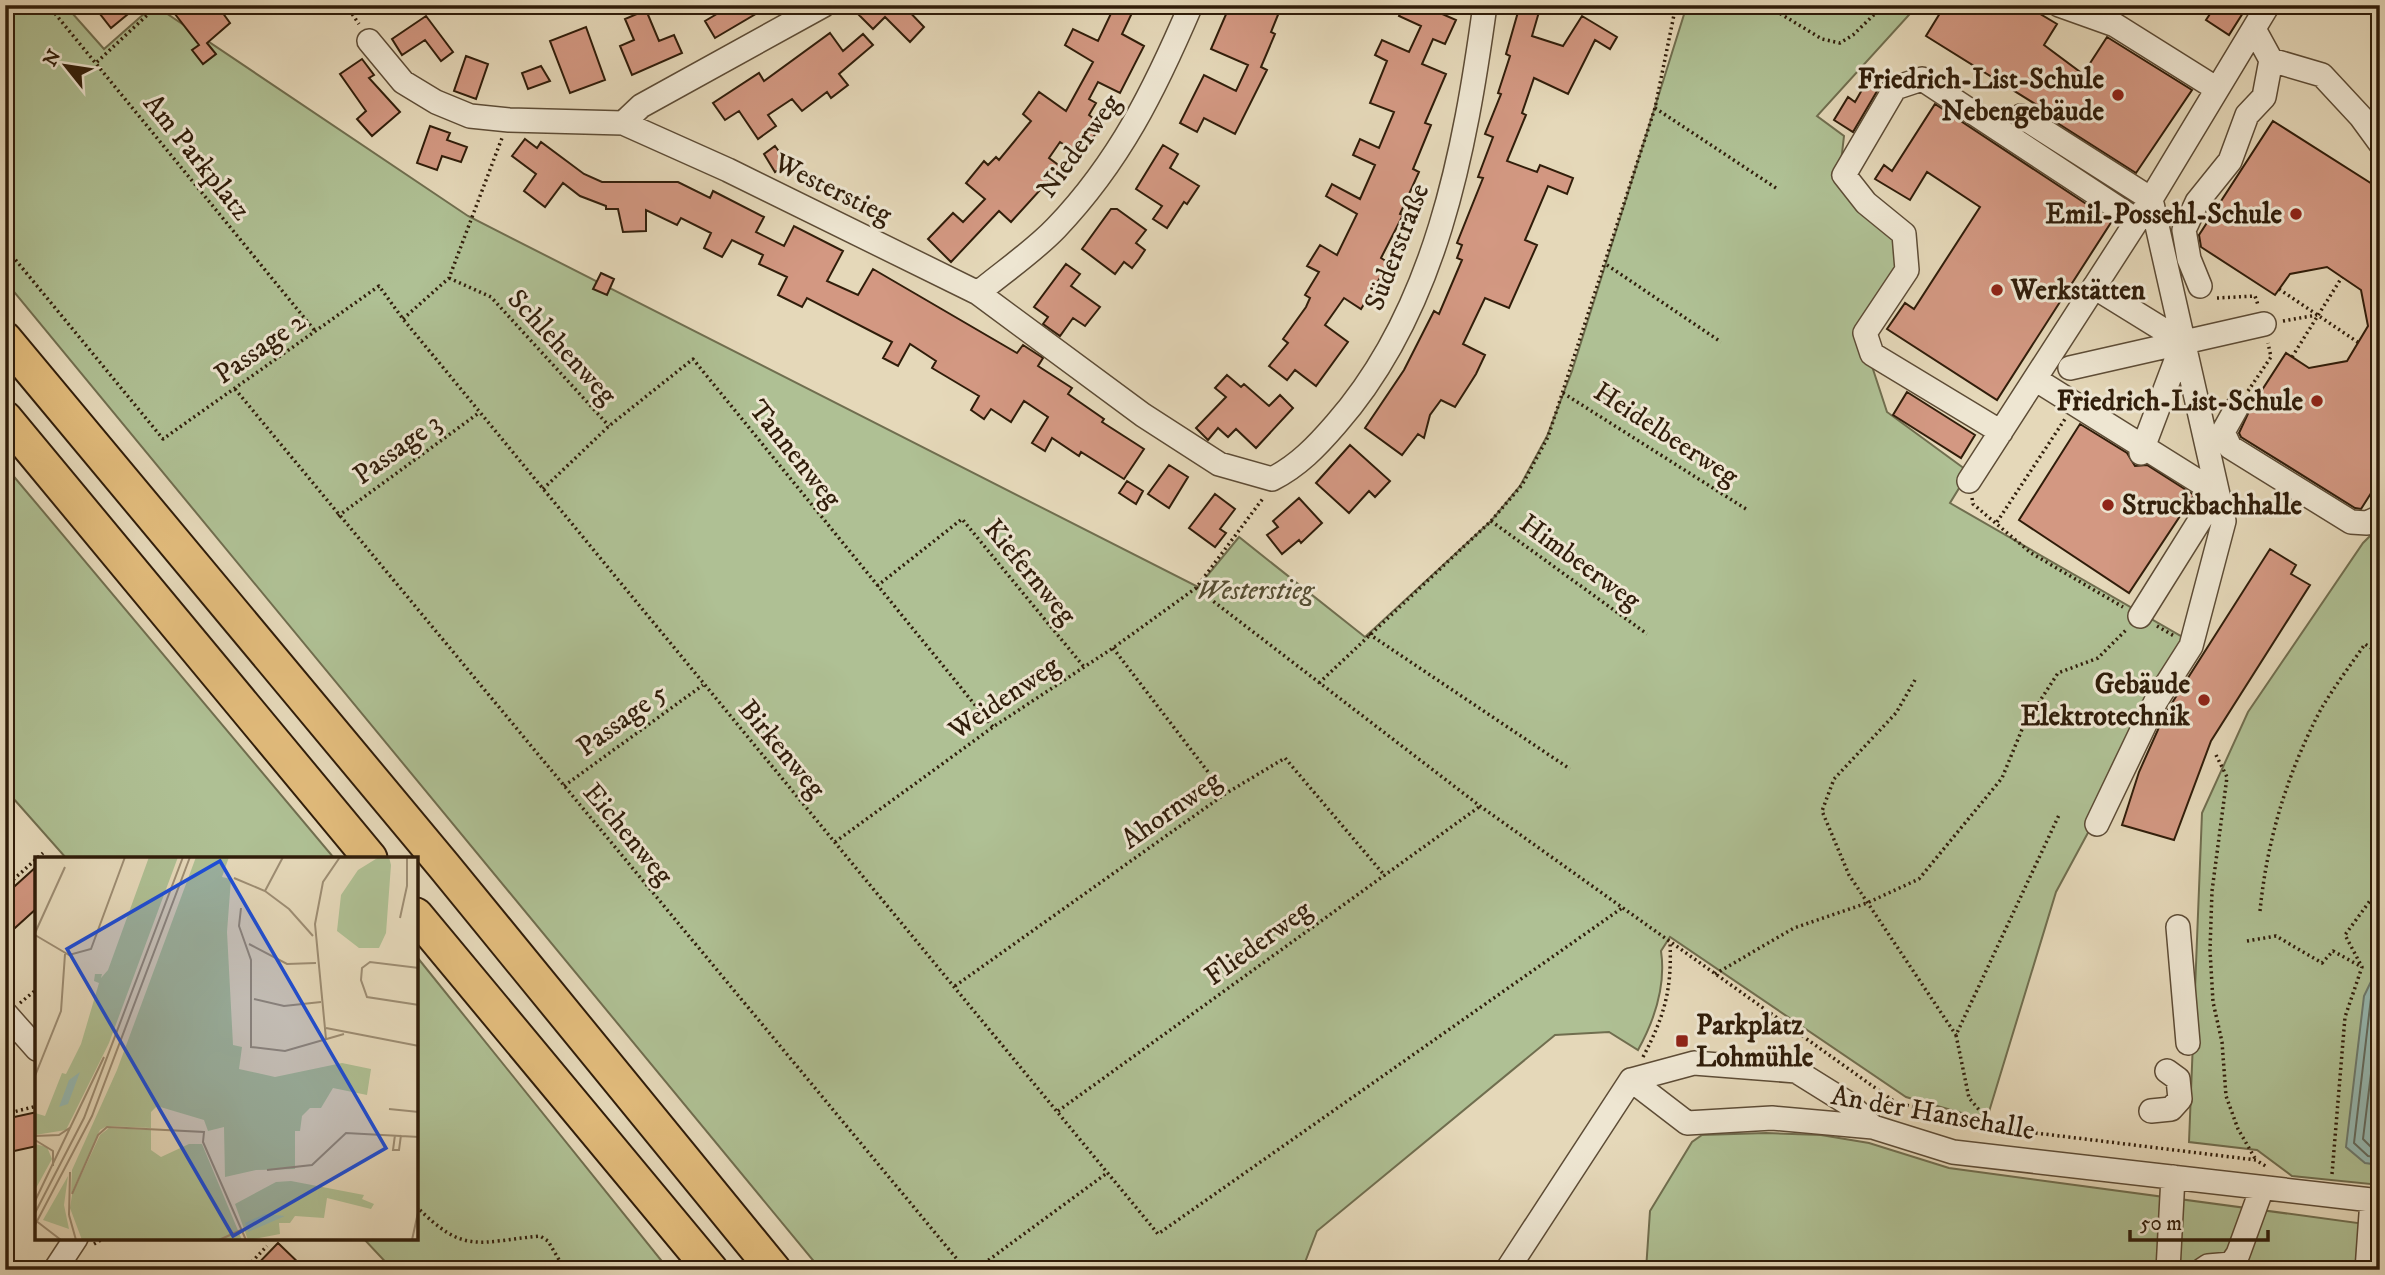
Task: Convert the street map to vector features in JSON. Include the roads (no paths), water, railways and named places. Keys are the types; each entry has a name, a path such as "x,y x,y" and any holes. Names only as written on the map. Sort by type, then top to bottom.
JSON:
{"highway":[{"path":"5,339 444,866 774,1270"},
{"path":"5,418 368,857"},
{"path":"418,917 696,1256 711,1270"}],"street":[{"path":"623,123 641,106 824,5"},
{"name":"Niederweg","path":"978,293 1055,230 1108,166 1133,129 1160,79 1191,5"},
{"name":"Süderstraße","path":"1278,476 1314,450 1349,410 1381,363 1421,280 1452,187 1473,97 1485,5"},
{"path":"2059,5 2115,24 2217,89"},
{"path":"1969,481 2151,199 2268,5"},
{"path":"2210,293 2189,259 2184,230 2197,202 2230,161 2247,115 2264,97 2272,61 2254,29"},
{"name":"Westerstieg","path":"369,41 403,82 436,102 470,116 509,120 623,123 728,170 978,293 1143,415 1219,464 1278,476"},
{"path":"2272,61 2322,75 2361,117 2380,143"},
{"path":"2001,432 1872,354 1865,333 1907,270 1904,234 1866,203 1844,175 1895,88 1922,79 2136,220"},
{"path":"2021,116 2151,199 2224,521 2191,646 2156,701 2097,824"},
{"path":"2094,287 2183,342"},
{"path":"2070,368 2264,324"},
{"path":"2142,450 2183,342"},
{"path":"2035,379 2142,450 2217,493 2140,616"},
{"path":"2237,407 2223,432 2233,442 2351,522 2367,523 2380,517"},
{"path":"2178,927 2188,1043"},
{"path":"5,1013 35,1047"},
{"path":"1507,1270 1631,1080 1694,1063 1796,1071 1849,1104 1873,1127"},
{"path":"2151,1111 2171,1109 2180,1099 2178,1079 2167,1071"},
{"name":"An der Hansehalle","path":"1631,1080 1687,1123 1772,1118 1873,1127 1953,1152 2174,1177 2269,1180 2376,1200"},
{"path":"2168,1270 2174,1177"},
{"path":"2168,1246 2205,1268 2231,1264 2238,1254 2269,1180"},
{"path":"2367,1270 2376,1200"},
{"path":"55,1270 75,1240"}],"water":[{"path":"2380,963 2380,1165 2365,1163 2346,1147 2364,996"}],"place":[{"name":"Friedrich-List-Schule Nebengebäude","path":"2118,95"},
{"name":"Emil-Possehl-Schule","path":"2296,214"},
{"name":"Werkstätten","path":"1997,290"},
{"name":"Friedrich-List-Schule","path":"2317,401"},
{"name":"Struckbachhalle","path":"2108,505"},
{"name":"Gebäude Elektrotechnik","path":"2204,700"},
{"name":"Parkplatz Lohmühle","path":"1682,1041"}]}
